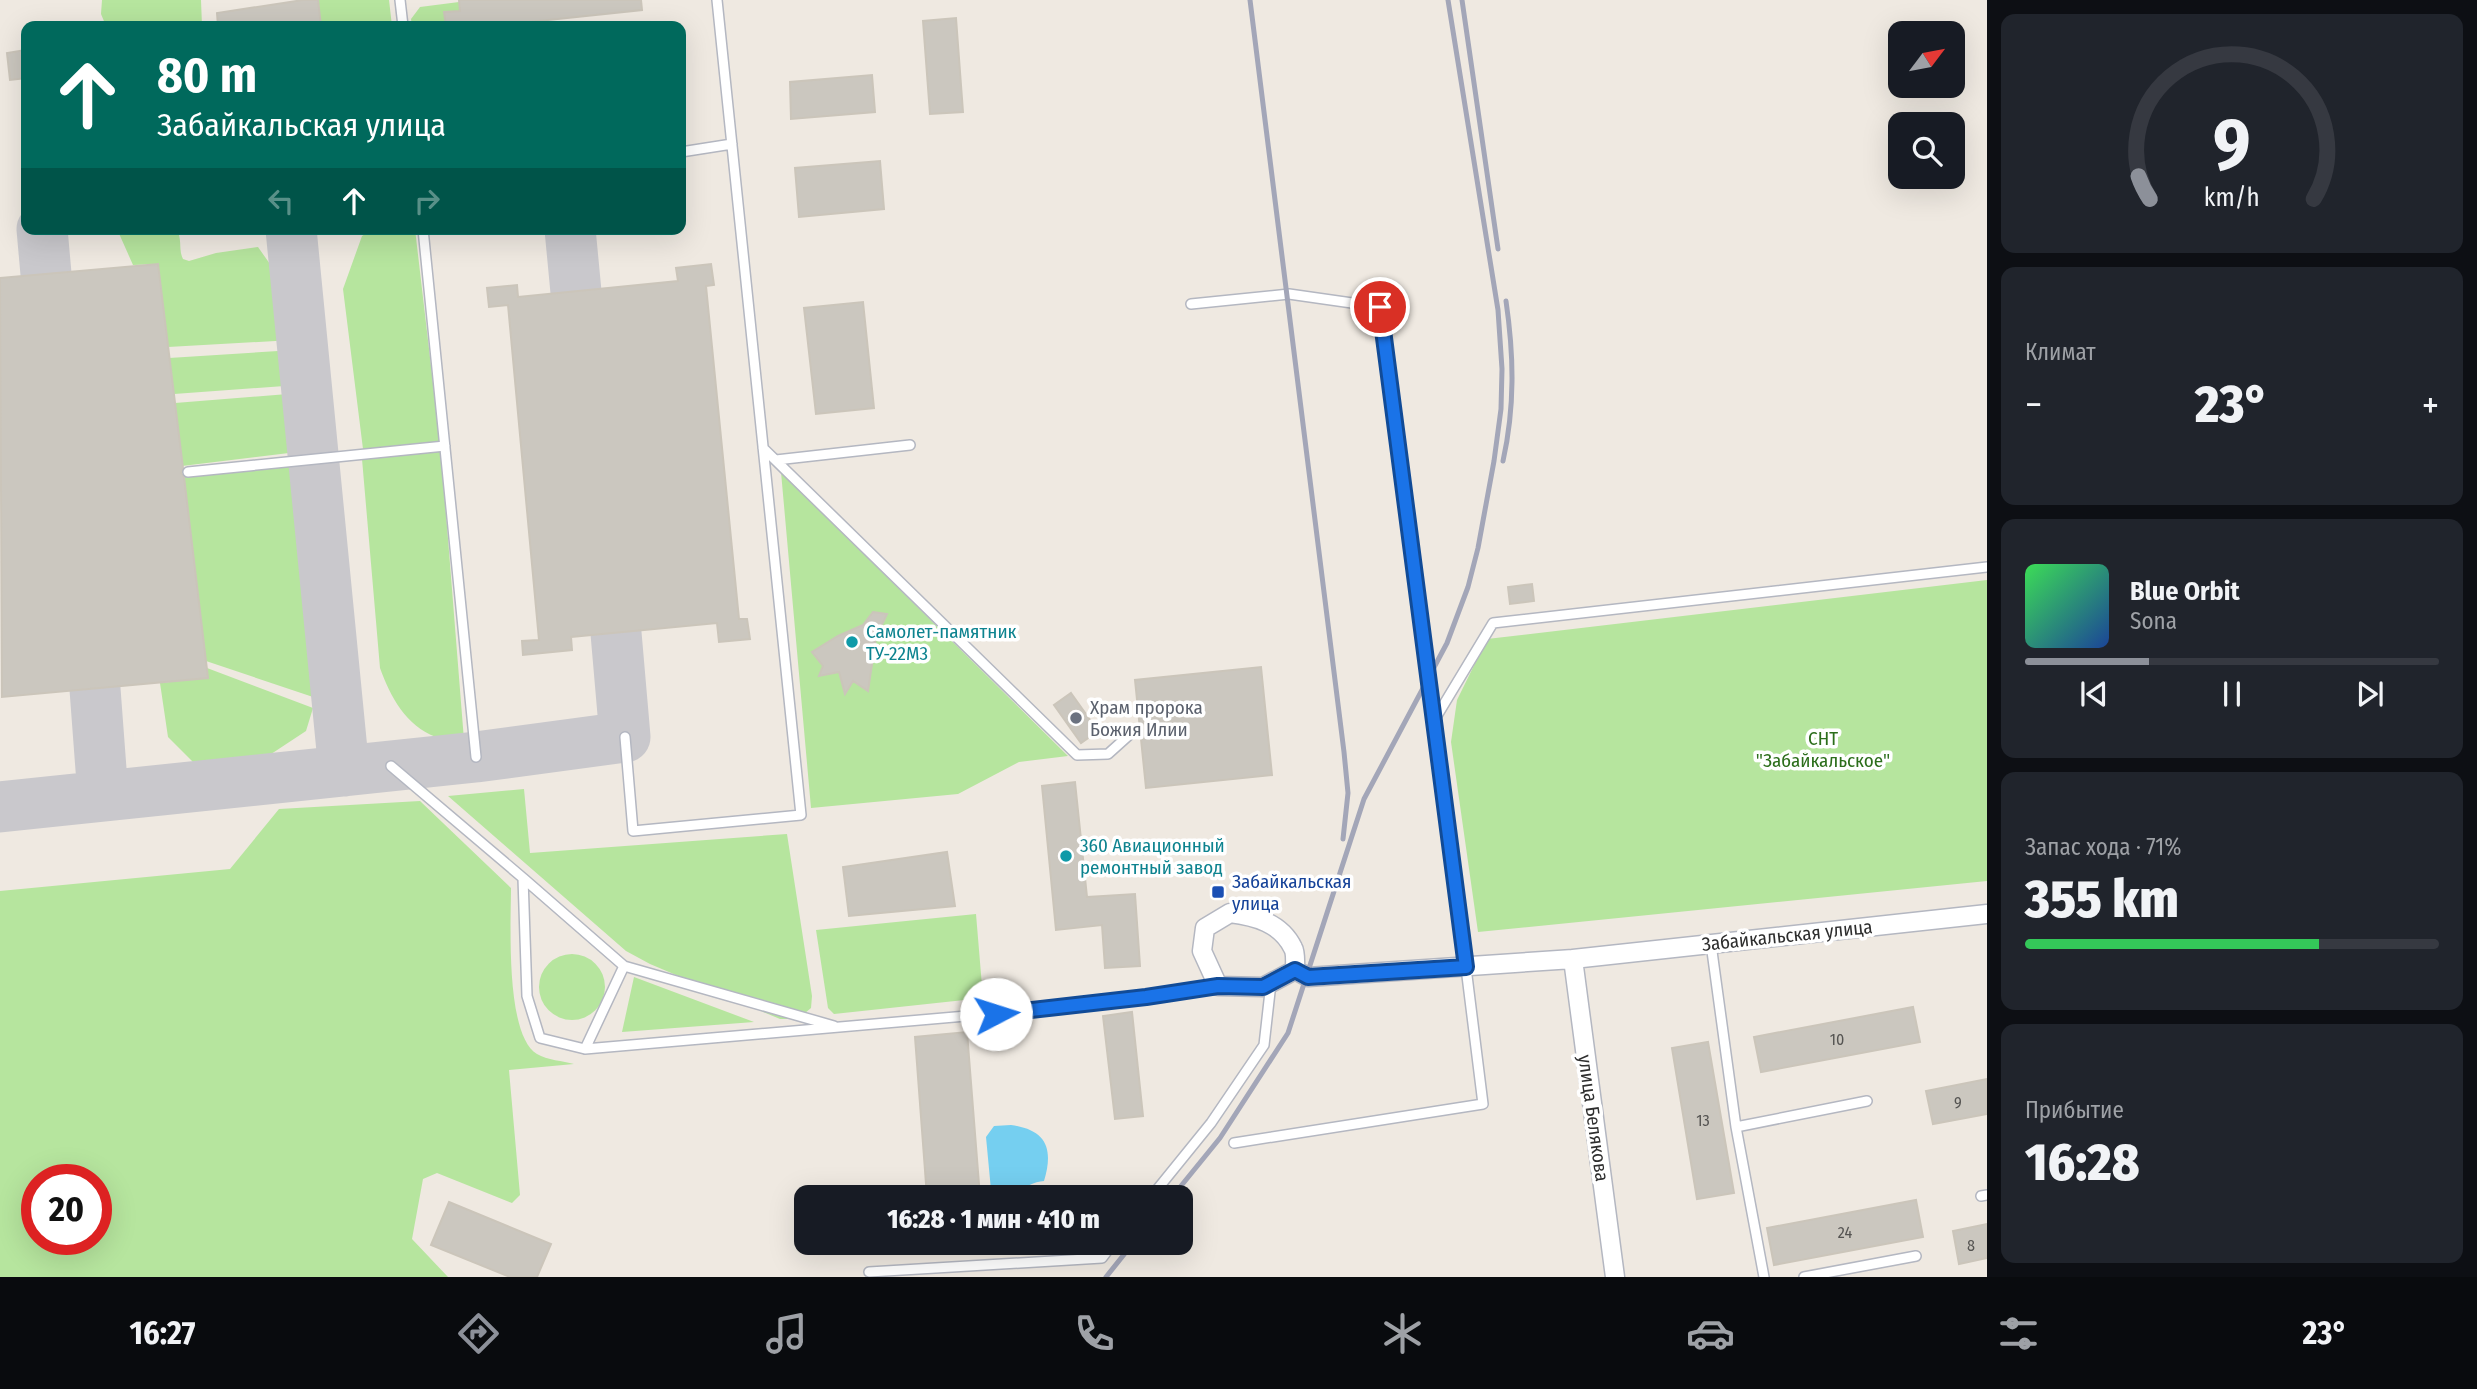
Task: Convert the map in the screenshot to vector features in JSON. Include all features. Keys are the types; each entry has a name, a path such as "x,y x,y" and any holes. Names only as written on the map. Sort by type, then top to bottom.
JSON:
{"street":[{"path":"1230,913 1256,916 1275,928 1294,949 1295,970 1271,983 1263,987 1218,986 1202,951 1205,928 1230,913"},
{"name":"Забайкальская улица","path":"1295,970 1308,977 1573,959 1987,914"},
{"name":"улица Белякова","path":"1573,959 1615,1277"}],"lane":[{"path":"400,0 402,21"},
{"path":"625,737 633,831 801,815 717,0"},
{"path":"686,151 732,144"},
{"path":"424,235 476,757"},
{"path":"1191,304 1289,294 1380,307 1483,1104 1234,1143"},
{"path":"776,460 910,445"},
{"path":"188,472 445,446"},
{"path":"763,448 1077,755 1108,754 1128,736"},
{"path":"1435,719 1493,623 1987,567"},
{"path":"391,766 624,965 841,1028"},
{"path":"523,878 527,996 540,1038 585,1049 1048,1009 1218,986"},
{"path":"1711,943 1736,1126 1764,1277"},
{"path":"585,1049 624,965"},
{"path":"1161,1185 1211,1123 1264,1045 1271,983"},
{"path":"1736,1126 1867,1101"},
{"path":"869,1272 1102,1258 1104,1255"},
{"path":"1804,1277 1916,1256"}],"green space":[{"path":"102,0 201,0 202,21 104,21 101,14"},
{"path":"313,0 389,0 391,21 315,21"},
{"path":"459,2 460,11 445,12 446,21 411,21 420,7"},
{"path":"120,235 178,235 183,259 189,261 216,253 258,247 289,291 293,340 168,347 158,264 133,265"},
{"path":"416,235 440,443 363,449 343,289 362,236"},
{"path":"294,350 298,385 174,394 169,358"},
{"path":"300,393 304,444 295,446 289,453 182,466 175,403"},
{"path":"441,451 464,740 439,738 416,726 400,709 380,668 362,459"},
{"path":"288,463 296,472 306,473 324,681 316,698 206,661 184,476"},
{"path":"781,472 1068,756 1019,762 958,794 811,808"},
{"name":"СНТ \"Забайкальское\"","path":"1987,580 1987,881 1478,932 1451,742 1457,700 1487,639"},
{"path":"207,668 313,708 306,731 262,760 196,765 168,737 160,683 208,678"},
{"path":"524,789 530,853 787,834 812,996 811,1008 798,1019 780,1019 650,964 626,951 448,796"},
{"path":"420,801 511,888 512,977 519,1025 527,1043 537,1054 574,1064 509,1070 520,1195 512,1203 437,1173 423,1179 412,1239 448,1277 0,1277 0,891 230,869 279,809"},
{"path":"976,914 983,998 834,1014 828,1008 816,930"},
{"path":"572,954 585,957 595,964 602,974 605,987 602,1000 595,1010 585,1017 572,1020 559,1017 549,1010 542,1000 539,987 542,974 549,964 559,957"},
{"path":"634,977 754,1022 622,1032"}],"water":[{"path":"994,1126 1023,1127 1039,1136 1044,1142 1048,1159 1044,1181 1030,1185 991,1185 986,1137"}],"building":[{"path":"318,0 320,21 218,21 217,13"},
{"path":"459,0 641,0 642,10 538,21 445,21 444,12 460,11"},
{"path":"956,18 963,112 930,114 923,21"},
{"path":"21,51 21,79 10,80 7,53"},
{"path":"872,75 875,112 791,119 790,82"},
{"path":"880,161 884,209 799,217 795,168"},
{"path":"158,264 183,468 181,473 184,477 208,678 2,697 0,278"},
{"path":"711,264 714,285 706,286 739,619 747,619 750,639 719,642 717,623 571,637 572,650 523,655 522,641 539,640 508,305 489,307 487,288 517,285 518,297 678,281 676,268"},
{"path":"863,302 874,408 816,414 804,308"},
{"path":"1532,584 1534,601 1510,604 1508,587"},
{"name":"Самолет-памятник ТУ-22М3","path":"873,612 887,614 876,637 868,691 853,681 845,694 839,672 819,676 823,666 812,652 863,625"},
{"path":"1261,667 1272,775 1146,788 1135,680"},
{"name":"Храм пророка Божия Илии","path":"1071,693 1098,731 1081,743 1054,705"},
{"name":"360 Авиационный ремонтный завод","path":"1075,782 1087,897 1135,894 1140,966 1105,968 1102,925 1056,930 1042,786"},
{"path":"947,852 955,906 849,916 843,867"},
{"path":"1913,1007 1920,1042 1761,1072 1754,1037"},
{"path":"1132,1012 1143,1116 1115,1119 1103,1016"},
{"path":"967,1032 979,1185 926,1185 915,1037"},
{"path":"1708,1042 1734,1193 1697,1199 1672,1048"},
{"path":"1987,1079 1987,1114 1933,1124 1926,1091"},
{"path":"1916,1200 1923,1237 1774,1265 1767,1228"},
{"path":"449,1202 551,1244 537,1277 510,1277 431,1245"},
{"path":"1987,1224 1987,1258 1959,1264 1953,1231"}],"taxiway":[{"path":"43,235 46,274"},
{"path":"292,235 344,771"},
{"path":"571,235 576,292"},
{"path":"0,807 476,757 625,737 616,633"},
{"path":"95,689 103,796"}],"railway":[{"path":"1250,0 1344,752 1348,793 1343,839"},
{"path":"1182,1185 1220,1138 1288,1033 1364,799 1447,643 1468,587 1478,548 1501,409 1502,369 1498,310 1448,0"},
{"path":"1462,0 1498,249"},
{"path":"1503,461 1510,421 1512,381 1506,301"},
{"path":"1106,1277 1124,1255"}],"place":[{"name":"Самолет-памятник ТУ-22М3","path":"852,642"},
{"name":"Храм пророка Божия Илии","path":"1076,718"},
{"name":"360 Авиационный ремонтный завод","path":"1066,856"},
{"name":"Забайкальская улица","path":"1218,892"}],"route":[{"path":"996,1014 1218,986 1263,987 1295,970 1308,977 1466,967 1380,307"}]}
